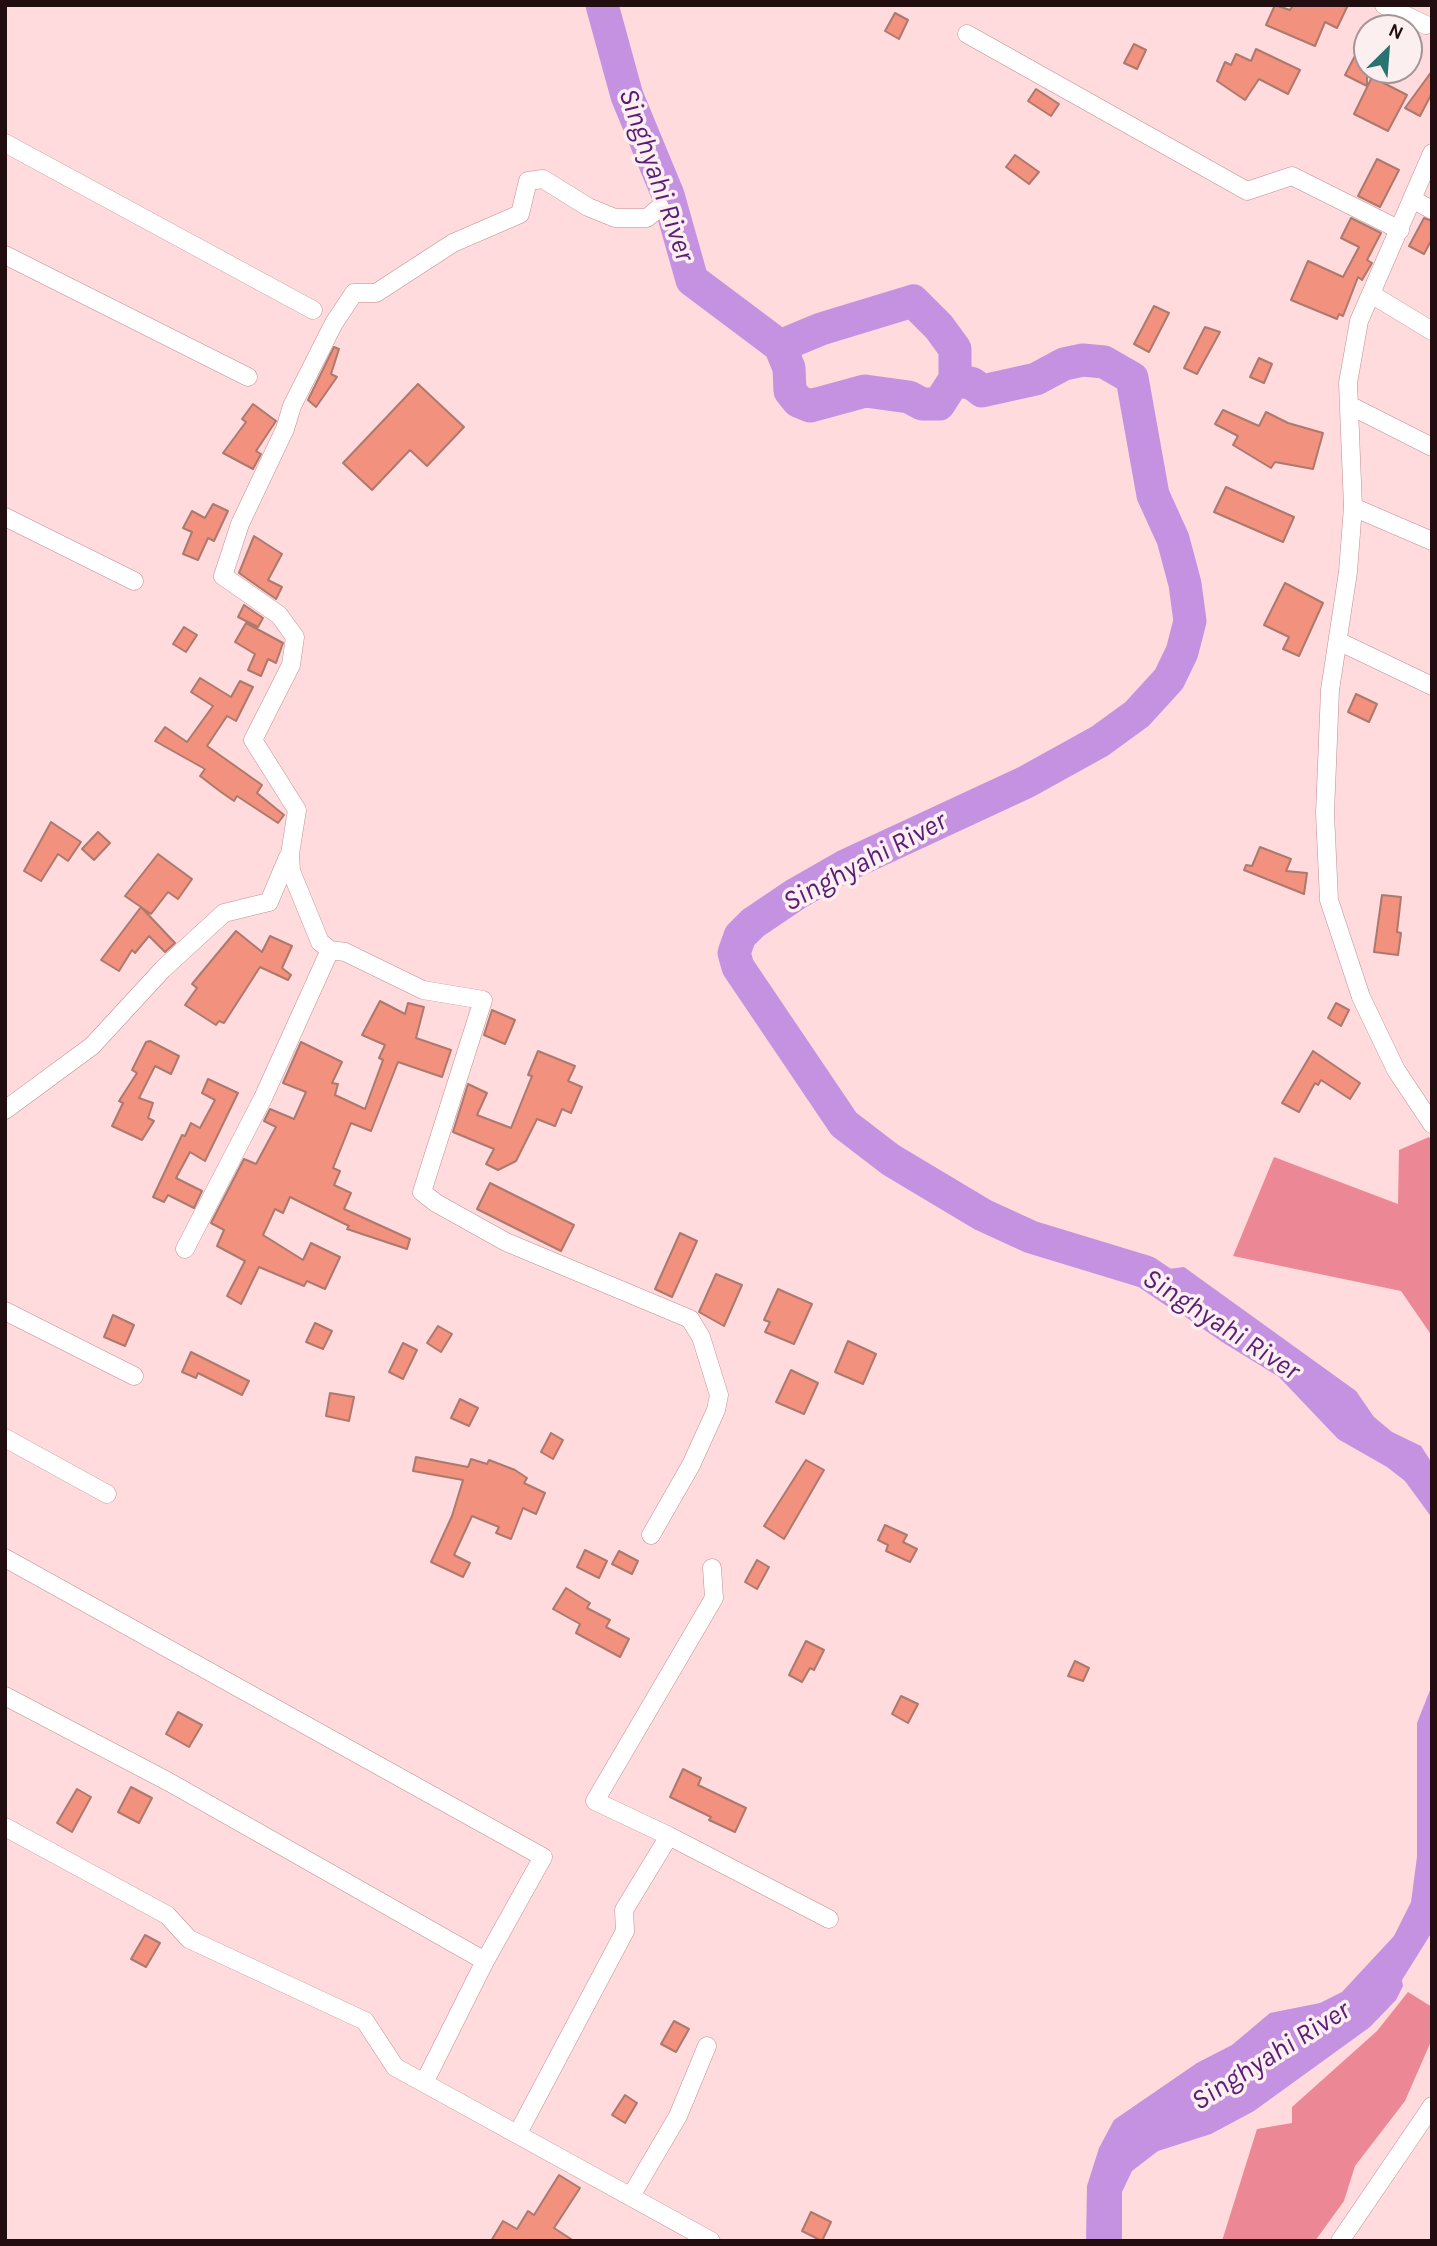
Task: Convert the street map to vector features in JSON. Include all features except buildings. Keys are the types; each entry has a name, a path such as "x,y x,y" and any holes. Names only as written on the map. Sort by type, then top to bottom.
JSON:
{"street":[{"path":"1384,5 1426,25"},
{"path":"967,34 1247,191 1292,176 1400,230"},
{"path":"5,143 313,310"},
{"path":"1432,153 1414,200 1359,321 1348,383 1353,507 1348,572 1330,690 1325,802 1329,900 1361,997 1396,1070 1432,1124"},
{"path":"5,1110 92,1046 163,969 224,913 269,902 289,854 297,810 253,740 291,665 295,637 279,615 223,576 240,524 301,387 334,323 354,293 376,293 453,243 520,214 528,181 543,179 588,207 615,218 646,218 660,207"},
{"path":"1414,200 1432,210"},
{"path":"5,255 248,377"},
{"path":"1371,295 1432,331"},
{"path":"1349,405 1432,447"},
{"path":"1353,507 1432,541"},
{"path":"5,517 134,581"},
{"path":"1338,641 1432,686"},
{"path":"289,854 291,871 320,942 330,950 345,952 423,990 483,1000 422,1192 436,1203 506,1242 691,1319 701,1337 719,1395 716,1410 691,1465 651,1535"},
{"path":"185,1249 263,1098 330,950"},
{"path":"5,1311 134,1376"},
{"path":"5,1438 107,1494"},
{"path":"5,1558 543,1857 485,1961 425,2081"},
{"path":"712,1568 714,1598 595,1801 829,1919"},
{"path":"5,1696 169,1782 485,1961"},
{"path":"5,1827 167,1915 189,1939 365,2021 395,2067 425,2081 712,2241"},
{"path":"518,2133 625,1931 624,1910 669,1836"},
{"path":"631,2196 678,2116 707,2046"},
{"path":"1340,2241 1432,2106"}],"shaded area":[{"path":"1429,1137 1432,1141 1432,1336 1401,1291 1233,1256 1274,1157 1398,1204 1399,1150"},
{"path":"1408,1992 1432,2007 1432,2039 1405,2101 1355,2166 1344,2201 1315,2241 1222,2241 1257,2129 1292,2123 1292,2107 1377,2031"}],"water":[{"path":"1184,1267 1356,1391 1374,1417 1392,1432 1421,1446 1432,1463 1432,1518 1405,1481 1387,1467 1338,1439 1279,1377 1158,1298 1146,1272"},
{"path":"1432,1685 1432,1932 1402,1980 1403,1986 1396,2000 1370,2027 1254,2111 1211,2134 1158,2151 1132,2171 1122,2192 1122,2241 1086,2241 1087,2186 1099,2148 1114,2120 1197,2063 1232,2045 1270,2013 1320,2003 1342,1992 1394,1936 1411,1902 1417,1857 1417,1723"}],"waterway":[{"name":"Singhyahi River","path":"602,5 627,96 668,195 692,280 780,346 821,329 913,301 939,327 955,349 955,379 973,384 982,391 1036,379 1064,364 1083,360 1104,362 1132,378 1153,495 1173,539 1185,584 1190,621 1182,652 1169,679 1137,714 1100,741 1026,782 845,866 796,894 753,923 740,936 734,953 738,967 844,1124 891,1160 983,1215 1031,1237 1146,1272 1183,1297"},
{"name":"Singhyahi River","path":"780,346 789,368 790,391 798,401 810,406 865,391 909,397 922,404 939,404 955,379"}]}
